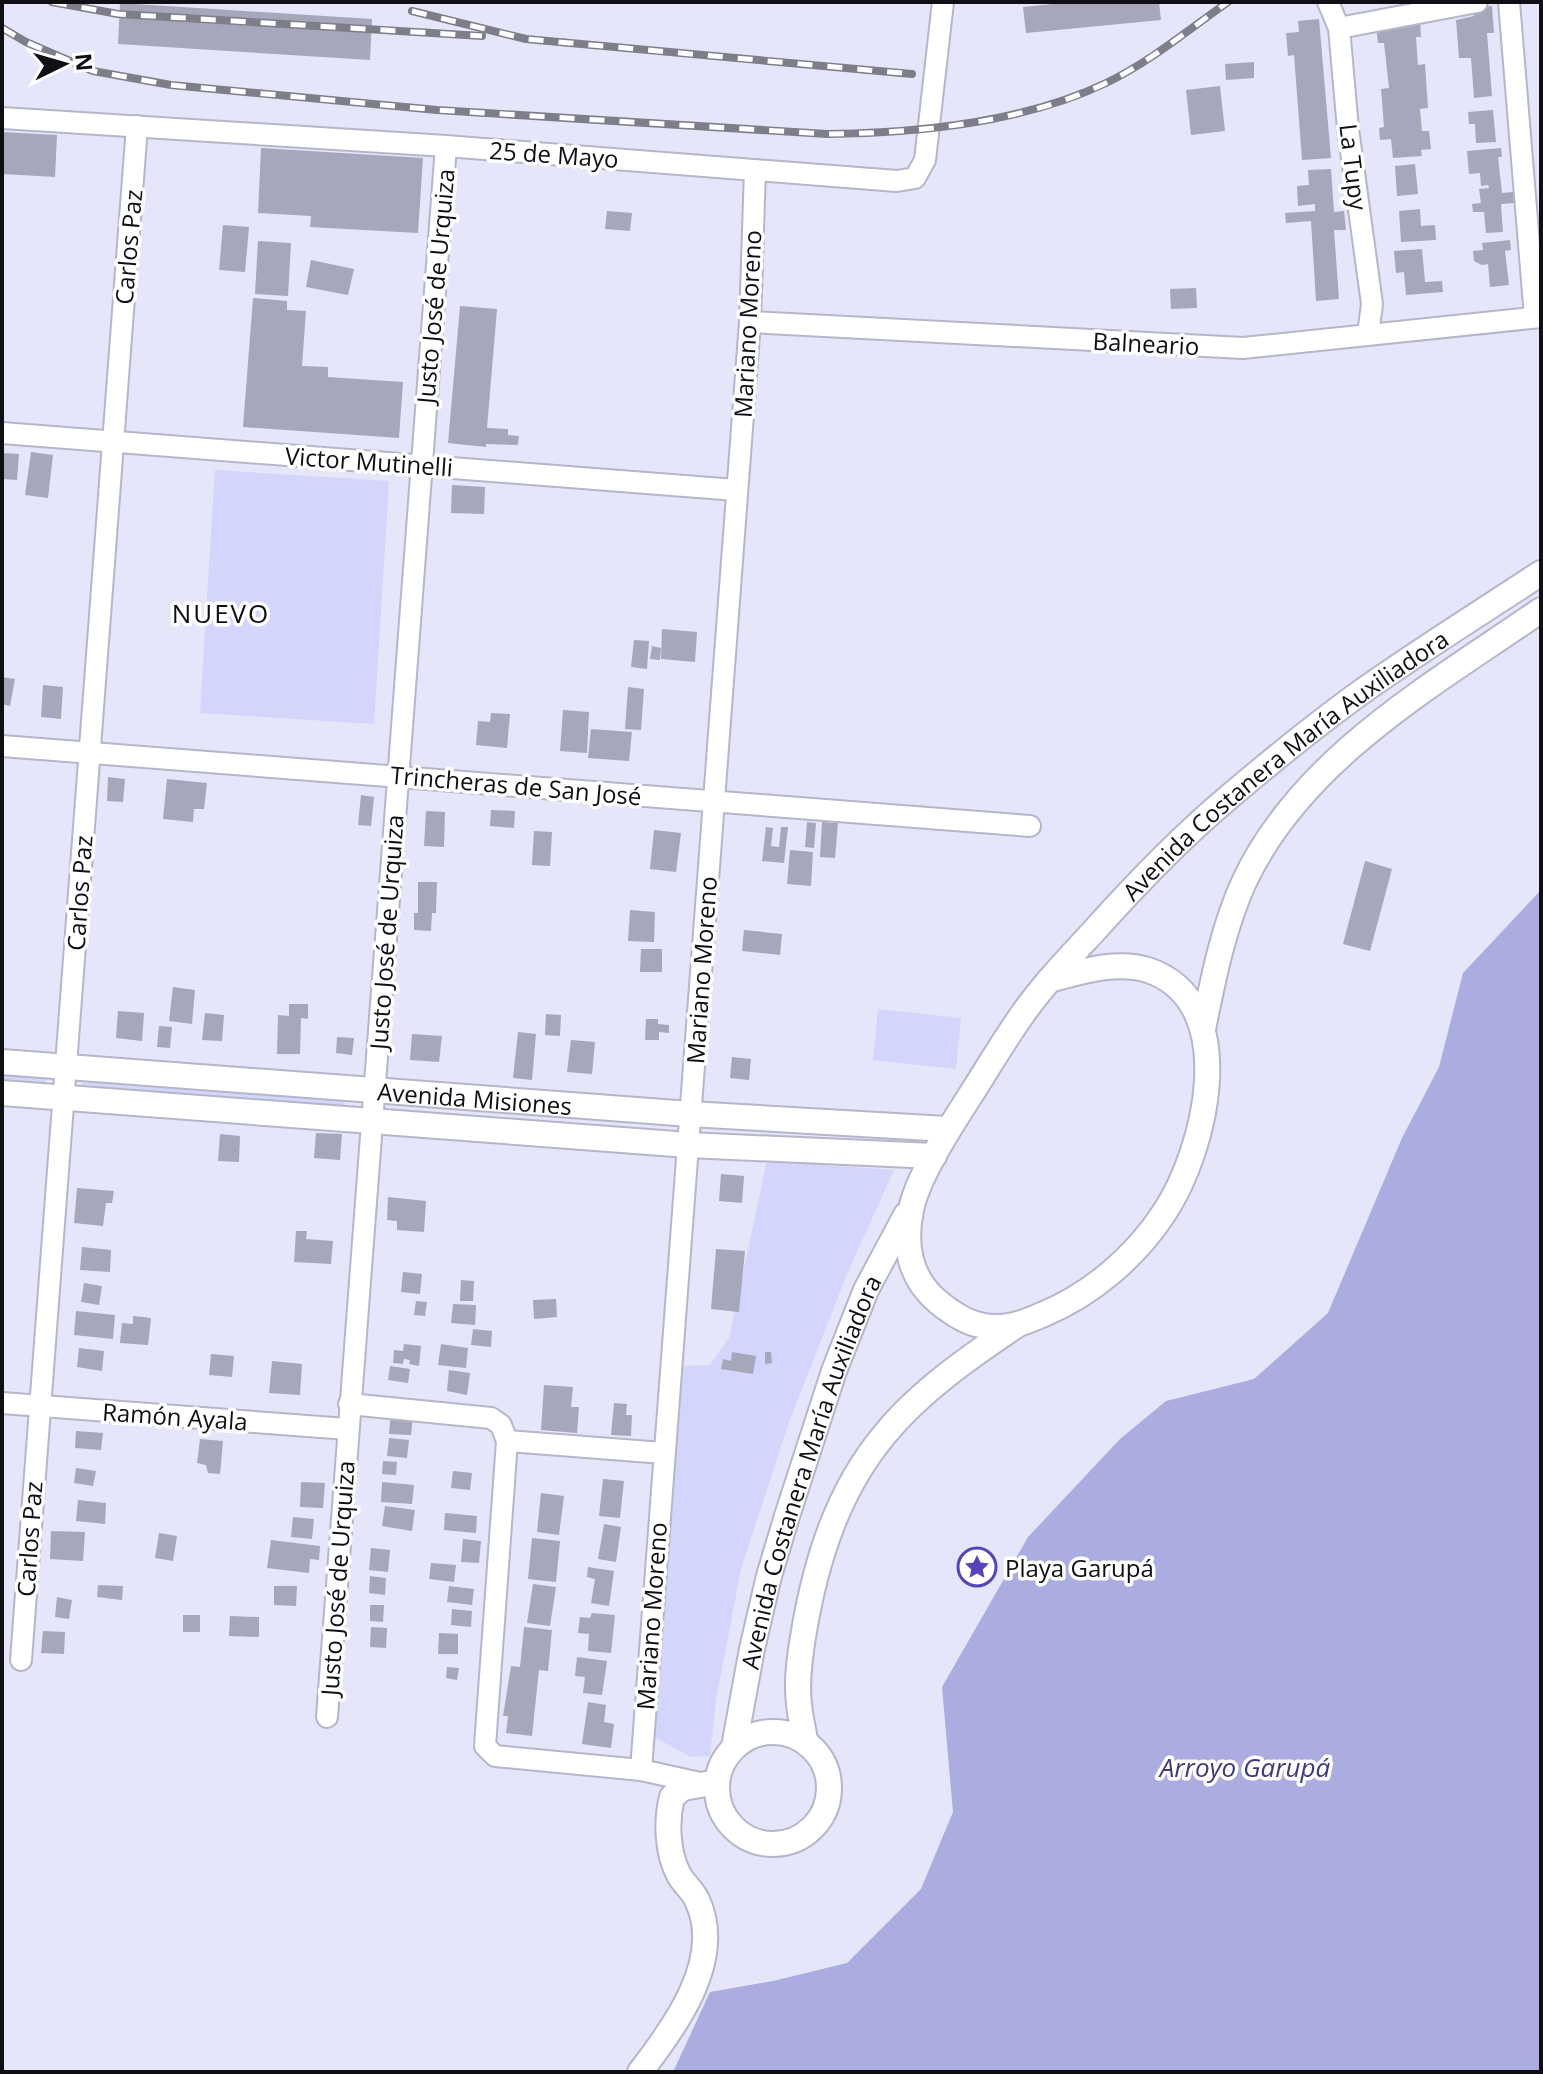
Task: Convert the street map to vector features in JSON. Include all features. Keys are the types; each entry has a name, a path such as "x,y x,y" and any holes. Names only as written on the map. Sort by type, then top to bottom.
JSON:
{"main road":[{"name":"Avenida Costanera María Auxiliadora","path":"734,1747 769,1576 834,1371 866,1290 911,1206 947,1129 1023,1014 1049,980 1143,876 1227,799 1353,698 1541,573"},
{"name":"Avenida Costanera María Auxiliadora","path":"1203,1029 1228,925 1244,881 1274,832 1303,796 1348,746 1541,610"},
{"path":"911,1206 909,1259 918,1279 931,1296 953,1314 978,1325 1017,1325 1056,1309 1113,1272 1163,1216 1189,1167 1201,1127 1208,1076 1203,1029 1187,999 1172,983 1148,970 1107,967 1049,980"},
{"name":"Avenida Misiones","path":"2,1062 690,1114 947,1129"},
{"name":"Avenida Misiones","path":"2,1093 688,1145 934,1156"},
{"name":"Avenida Costanera María Auxiliadora","path":"805,1740 798,1701 801,1650 812,1584 829,1531 861,1466 909,1408 987,1345 1017,1325"},
{"path":"640,2072 681,2011 703,1965 706,1943 697,1900 679,1874 671,1851 668,1812 672,1797 683,1788 708,1782 734,1747 749,1736 768,1731 787,1733 805,1740 818,1753 827,1769 830,1788 827,1806 818,1822 805,1835 788,1843 770,1845 752,1841 736,1831 724,1817 708,1782"}],"street":[{"name":"25 de Mayo","path":"2,118 446,146 897,181 915,178 925,160 943,2"},
{"name":"La Tupy","path":"1328,2 1339,28 1348,129 1372,304 1368,334"},
{"path":"1339,28 1477,2"},
{"path":"1509,2 1538,317"},
{"name":"Carlos Paz","path":"21,1660 137,126"},
{"name":"Justo José de Urquiza","path":"327,1717 446,146"},
{"name":"Mariano Moreno","path":"641,1770 750,322 755,170"},
{"name":"Balneario","path":"750,322 1243,348 1538,317"},
{"name":"Victor Mutinelli","path":"2,433 736,490"},
{"name":"Trincheras de San José","path":"2,746 1030,826"},
{"name":"Ramón Ayala","path":"2,1403 347,1429"},
{"path":"349,1404 491,1418 501,1425 507,1441 485,1746 495,1756 641,1770 708,1782"},
{"path":"507,1441 663,1453"}],"shaded area":[{"path":"215,470 389,481 374,724 200,713"},
{"path":"878,1009 961,1018 956,1069 873,1060"},
{"path":"2,1070 46,1073 44,1089 2,1086"},
{"path":"83,1075 345,1092 344,1107 82,1090"},
{"path":"767,1161 894,1170 847,1274 789,1422 741,1569 716,1700 710,1756 691,1757 654,1737 683,1366 710,1365 729,1338"}],"water":[{"name":"Arroyo Garupá","path":"1541,890 1541,2072 673,2072 710,1992 847,1963 921,1889 953,1812 942,1687 1028,1537 1120,1439 1166,1401 1254,1379 1328,1313 1402,1138 1439,1067 1463,973"}],"building":[{"path":"1071,2 1159,2 1161,20 1026,33 1023,7"},
{"path":"120,3 372,19 370,60 118,44"},
{"path":"1492,6 1494,33 1487,33 1492,96 1474,98 1471,58 1459,58 1456,20 1474,16 1474,8"},
{"path":"1319,19 1331,158 1302,160 1294,55 1288,56 1286,33 1299,32 1298,21"},
{"path":"1420,21 1421,37 1416,37 1418,65 1425,64 1428,108 1420,109 1422,131 1429,131 1431,149 1421,150 1422,156 1393,158 1391,139 1380,140 1379,128 1384,127 1381,89 1389,88 1384,43 1378,43 1376,26"},
{"path":"1254,62 1254,78 1226,80 1225,64"},
{"path":"1220,86 1225,131 1191,135 1186,90"},
{"path":"1493,110 1496,142 1476,143 1475,124 1469,124 1468,112"},
{"path":"2,132 57,135 55,177 2,174"},
{"path":"261,148 423,158 418,233 310,227 311,216 258,213"},
{"path":"1501,148 1502,157 1498,157 1502,193 1513,192 1514,203 1501,204 1503,232 1486,233 1484,212 1473,212 1472,204 1481,203 1479,189 1489,188 1488,185 1481,186 1480,173 1469,174 1467,151"},
{"path":"1415,164 1418,194 1397,196 1395,166"},
{"path":"1331,169 1334,212 1344,211 1346,230 1334,230 1339,299 1316,301 1311,221 1286,223 1285,213 1315,211 1315,204 1298,206 1297,186 1309,185 1308,170"},
{"path":"1420,209 1421,226 1435,225 1436,240 1401,242 1399,211"},
{"path":"607,211 632,213 630,231 605,229"},
{"path":"223,225 249,227 245,272 219,270"},
{"path":"1510,240 1511,250 1505,251 1509,285 1490,287 1488,264 1474,261 1473,251 1483,250 1482,243"},
{"path":"258,241 291,243 288,296 255,294"},
{"path":"1422,249 1425,282 1442,281 1443,292 1406,295 1404,272 1396,273 1394,251"},
{"path":"311,260 354,269 348,295 306,287"},
{"path":"1196,288 1197,308 1171,309 1170,289"},
{"path":"253,298 287,301 287,310 306,311 302,366 328,367 328,377 403,382 399,438 243,427"},
{"path":"460,306 497,309 487,428 508,429 508,435 519,436 518,445 486,444 486,447 448,443"},
{"path":"31,452 53,455 48,498 25,495"},
{"path":"2,453 19,454 17,480 2,479"},
{"path":"452,485 485,487 484,514 451,513"},
{"path":"662,629 697,632 695,662 661,659"},
{"path":"634,640 649,641 647,669 631,667"},
{"path":"652,646 661,648 660,660 650,659"},
{"path":"2,677 15,679 10,706 2,704"},
{"path":"43,685 63,687 61,719 41,717"},
{"path":"628,687 644,689 641,730 625,729"},
{"path":"563,710 589,712 587,753 560,751"},
{"path":"491,713 510,714 507,748 476,745 478,721 490,722"},
{"path":"591,729 632,732 629,761 588,758"},
{"path":"108,777 125,779 123,802 107,801"},
{"path":"167,779 207,783 204,809 194,809 193,822 163,819"},
{"path":"361,795 374,797 371,826 358,825"},
{"path":"491,810 515,811 514,828 490,826"},
{"path":"426,811 445,812 444,847 424,846"},
{"path":"807,822 816,823 814,848 805,847"},
{"path":"822,822 838,823 835,858 820,857"},
{"path":"766,827 773,828 771,846 779,847 781,827 788,827 784,863 762,861"},
{"path":"654,830 681,833 676,872 650,869"},
{"path":"534,831 552,832 550,866 532,865"},
{"path":"790,850 813,852 811,886 787,884"},
{"path":"1365,861 1392,869 1370,951 1343,944"},
{"path":"418,882 437,882 436,913 432,913 431,931 414,930 414,913 418,913"},
{"path":"630,910 655,912 654,942 628,941"},
{"path":"744,930 782,934 780,955 742,951"},
{"path":"641,949 662,949 662,972 640,972"},
{"path":"173,987 195,990 192,1024 169,1021"},
{"path":"289,1004 308,1004 308,1019 301,1018 300,1054 277,1054 278,1015 289,1016"},
{"path":"118,1011 144,1013 142,1041 116,1038"},
{"path":"205,1013 224,1015 222,1041 202,1040"},
{"path":"546,1014 561,1015 560,1036 545,1035"},
{"path":"646,1019 658,1019 658,1024 669,1025 669,1033 659,1032 659,1040 645,1040"},
{"path":"159,1026 172,1027 170,1048 157,1047"},
{"path":"518,1032 536,1034 532,1080 513,1078"},
{"path":"412,1034 442,1036 439,1062 410,1060"},
{"path":"337,1037 354,1038 352,1055 336,1053"},
{"path":"571,1040 595,1042 592,1074 567,1072"},
{"path":"732,1057 751,1059 749,1080 730,1078"},
{"path":"316,1133 342,1134 340,1160 314,1158"},
{"path":"220,1134 240,1136 239,1162 218,1161"},
{"path":"721,1174 744,1176 742,1203 719,1201"},
{"path":"77,1188 114,1191 112,1203 106,1203 103,1226 74,1223"},
{"path":"388,1197 426,1201 424,1232 397,1230 397,1221 387,1220"},
{"path":"296,1231 307,1231 306,1239 333,1241 331,1264 294,1262"},
{"path":"82,1247 111,1250 110,1272 80,1270"},
{"path":"716,1249 745,1251 739,1312 711,1309"},
{"path":"403,1272 422,1274 420,1294 401,1292"},
{"path":"461,1280 474,1281 473,1301 460,1301"},
{"path":"84,1283 102,1286 99,1305 81,1302"},
{"path":"556,1299 557,1317 534,1319 533,1300"},
{"path":"416,1301 427,1302 425,1316 414,1315"},
{"path":"453,1304 476,1305 475,1325 451,1323"},
{"path":"76,1311 115,1315 113,1339 74,1335"},
{"path":"133,1316 151,1318 148,1345 120,1343 122,1323 133,1324"},
{"path":"473,1329 492,1331 491,1347 471,1345"},
{"path":"404,1344 421,1346 419,1366 409,1364 410,1360 404,1359 403,1364 393,1363 394,1350 403,1351"},
{"path":"441,1344 468,1348 466,1368 438,1365"},
{"path":"79,1348 104,1351 102,1371 77,1367"},
{"path":"732,1352 756,1356 753,1374 721,1369 723,1359 731,1361"},
{"path":"765,1352 771,1352 772,1363 765,1364"},
{"path":"211,1354 234,1356 232,1377 209,1375"},
{"path":"272,1361 302,1364 300,1395 269,1393"},
{"path":"390,1366 410,1369 408,1383 388,1380"},
{"path":"449,1370 470,1373 467,1395 447,1391"},
{"path":"544,1385 573,1387 571,1407 579,1407 577,1433 541,1430"},
{"path":"614,1403 627,1404 626,1415 632,1415 631,1436 611,1435"},
{"path":"391,1413 413,1415 411,1435 389,1434"},
{"path":"76,1431 103,1433 101,1450 75,1448"},
{"path":"389,1438 409,1440 407,1458 387,1456"},
{"path":"200,1439 223,1441 220,1474 208,1473 206,1465 197,1463"},
{"path":"383,1461 397,1462 396,1475 382,1474"},
{"path":"76,1468 96,1471 93,1486 74,1483"},
{"path":"453,1471 472,1473 470,1490 451,1488"},
{"path":"603,1479 624,1481 620,1518 599,1516"},
{"path":"301,1482 325,1483 323,1508 300,1507"},
{"path":"382,1482 414,1485 412,1504 381,1502"},
{"path":"541,1493 564,1496 559,1535 537,1532"},
{"path":"78,1500 106,1503 105,1524 76,1521"},
{"path":"385,1506 415,1510 412,1531 382,1526"},
{"path":"445,1513 477,1516 476,1533 444,1530"},
{"path":"293,1517 314,1519 312,1539 291,1537"},
{"path":"604,1524 621,1527 616,1562 598,1559"},
{"path":"51,1531 85,1532 83,1561 50,1559"},
{"path":"159,1533 177,1536 173,1561 155,1558"},
{"path":"532,1538 560,1541 556,1582 528,1579"},
{"path":"463,1539 481,1541 479,1563 461,1562"},
{"path":"271,1540 320,1546 319,1560 310,1559 309,1573 267,1568"},
{"path":"371,1548 390,1550 388,1572 369,1570"},
{"path":"431,1563 456,1565 454,1582 429,1579"},
{"path":"588,1567 614,1571 609,1606 591,1603 595,1579 587,1577"},
{"path":"370,1576 386,1578 385,1595 369,1593"},
{"path":"533,1584 556,1587 550,1626 527,1623"},
{"path":"98,1585 123,1586 122,1600 97,1597"},
{"path":"274,1586 297,1586 296,1606 274,1605"},
{"path":"449,1586 474,1589 472,1605 447,1602"},
{"path":"57,1597 72,1600 69,1619 55,1617"},
{"path":"370,1605 384,1605 383,1622 370,1621"},
{"path":"452,1609 472,1611 471,1627 451,1625"},
{"path":"592,1613 615,1615 611,1653 588,1651 589,1634 578,1633 580,1617 590,1618"},
{"path":"183,1615 200,1615 200,1632 183,1632"},
{"path":"230,1616 259,1617 259,1637 229,1636"},
{"path":"371,1627 387,1628 386,1648 370,1647"},
{"path":"524,1627 552,1630 548,1671 539,1670 532,1736 506,1733 508,1716 503,1716 511,1666 520,1667"},
{"path":"43,1631 65,1632 64,1654 41,1653"},
{"path":"439,1633 458,1634 458,1654 438,1654"},
{"path":"577,1657 607,1661 602,1695 583,1693 585,1677 575,1676"},
{"path":"447,1667 459,1668 457,1680 446,1678"},
{"path":"588,1702 606,1705 604,1722 614,1724 611,1748 582,1744"}],"railway":[{"path":"52,2 118,14 482,36"},
{"path":"2,28 26,42 93,71 171,85 437,110 827,134 898,131 970,123 1040,108 1074,97 1138,65 1228,2"},
{"path":"412,11 526,39 912,74"}],"place":[{"name":"Playa Garupá","path":"977,1567"}],"district":[{"name":"NUEVO","path":"221,613"}]}
